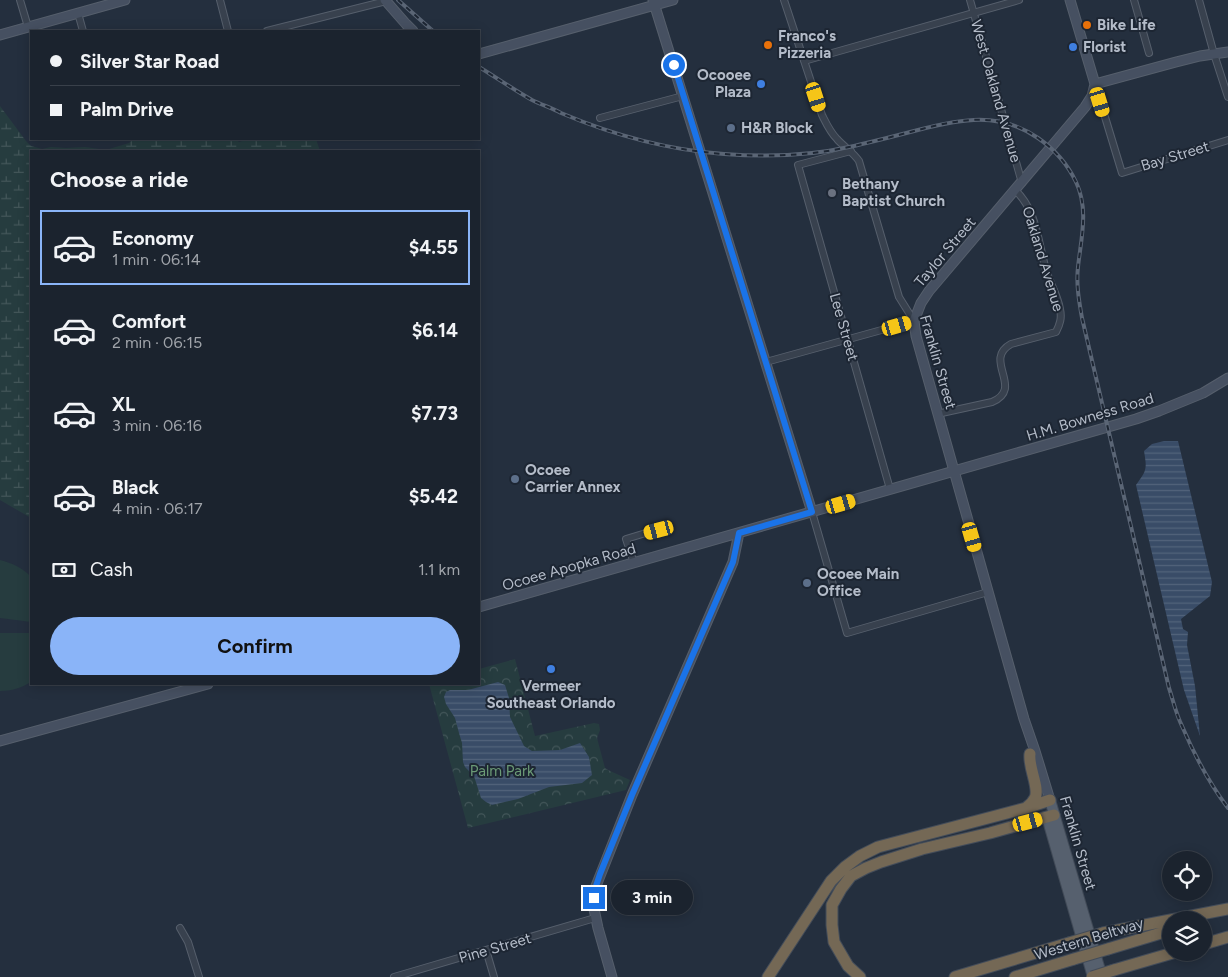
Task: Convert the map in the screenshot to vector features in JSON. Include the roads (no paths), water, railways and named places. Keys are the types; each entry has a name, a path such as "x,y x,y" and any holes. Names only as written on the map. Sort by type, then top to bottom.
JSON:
{"highway":[{"path":"1026,808 1033,802 1036,796 1029,760 1030,754"},
{"path":"768,977 830,881 860,856 878,847 1046,802"},
{"path":"860,977 848,966 834,942 832,925 832,905 851,876 881,862 922,849 1050,816"},
{"path":"955,977 1103,933 1228,909"},
{"path":"1212,918 1228,913"},
{"name":"Western Beltway","path":"1015,977 1162,933"},
{"path":"1212,942 1228,937"},
{"path":"1097,977 1162,956"}],"main road":[{"path":"0,35 125,0"},
{"path":"386,0 412,30"},
{"path":"480,54 654,3 673,0"},
{"path":"1070,0 1095,82 1176,62 1228,52"},
{"path":"654,3 812,512"},
{"name":"Taylor Street","path":"914,321 921,303 929,291 1086,107 1092,96 1095,82"},
{"name":"Franklin Street","path":"914,321 916,336 937,414 1035,751 1046,802"},
{"name":"H.M. Bowness Road","path":"954,471 1107,428 1159,411 1203,393 1228,378"},
{"name":"Ocoee Apopka Road","path":"480,607 954,471"},
{"path":"612,977 594,909 596,886 632,795 733,562 739,533"},
{"path":"0,741 204,685"},
{"name":"Franklin Street","path":"1024,718 1030,754 1046,802 1097,977"}],"street":[{"path":"20,0 28,27"},
{"path":"220,0 228,30"},
{"path":"271,30 386,0"},
{"name":"Franklin Street","path":"784,0 822,115 837,139 852,151 859,161 899,297 914,321"},
{"name":"West Oakland Avenue","path":"970,0 1018,186"},
{"path":"804,61 1019,0"},
{"path":"1134,0 1149,53"},
{"path":"1198,0 1228,97"},
{"path":"78,13 83,30"},
{"name":"Bay Street","path":"1095,82 1122,173 1228,140"},
{"path":"600,118 683,96"},
{"name":"Lee Street","path":"852,151 798,164 890,489"},
{"name":"Oakland Avenue","path":"937,414 999,399 1006,390 1000,360 1002,352 1006,347 1056,332 1061,323 1058,299 1042,255 1033,218 1018,186"},
{"path":"766,362 914,321"},
{"path":"812,512 847,633 988,592"},
{"path":"634,563 626,538 659,530"},
{"name":"Pine Street","path":"394,977 596,918"},
{"path":"180,928 188,942 199,977"},
{"path":"486,950 494,977"}],"water":[{"path":"1164,441 1178,441 1212,582 1210,596 1181,619 1183,629 1188,632 1187,645 1195,686 1200,736 1184,690 1136,485 1145,469 1144,451 1152,444"},
{"path":"498,682 505,685 509,698 510,717 524,746 532,751 560,750 580,743 589,757 592,775 582,783 549,787 518,799 492,805 481,798 474,776 465,767 463,762 462,743 455,718 444,697 446,692 450,690 468,690"}],"railway":[{"path":"398,0 432,30"},
{"path":"480,68 532,100 561,113 621,135 682,149 740,155 803,154 849,147 949,123 979,120 1009,124 1023,129 1044,142 1055,152 1073,176 1080,192 1083,224 1077,280 1082,318 1169,688 1178,717 1192,747 1208,778 1228,808"}],"place":[{"name":"Bike Life","path":"1087,25"},
{"name":"Franco's Pizzeria","path":"768,45"},
{"name":"Florist","path":"1073,47"},
{"name":"Ocooee Plaza","path":"761,84"},
{"name":"H&R Block","path":"731,128"},
{"name":"Bethany Baptist Church","path":"832,193"},
{"name":"Ocoee Carrier Annex","path":"515,479"},
{"name":"Ocoee Main Office","path":"807,583"},
{"name":"Vermeer Southeast Orlando","path":"551,669"}],"park label":[{"name":"Palm Park","path":"502,771"}]}
